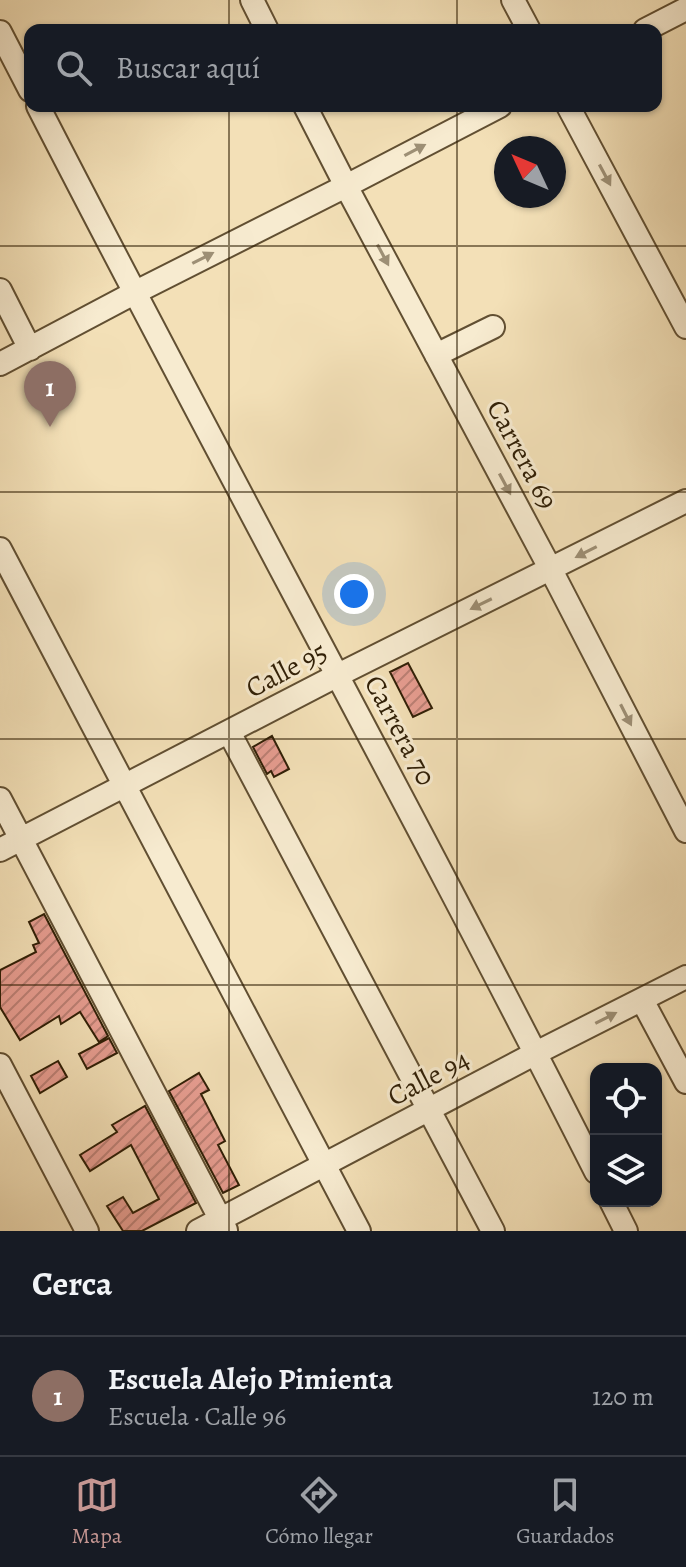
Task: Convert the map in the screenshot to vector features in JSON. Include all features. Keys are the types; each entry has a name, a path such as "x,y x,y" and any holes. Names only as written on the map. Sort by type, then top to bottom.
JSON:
{"street":[{"path":"252,0 264,24"},
{"path":"513,0 526,24"},
{"path":"657,24 686,9"},
{"path":"0,32 24,78"},
{"name":"Carrera 70","path":"41,112 590,1160"},
{"name":"Carrera 69","path":"308,112 686,831"},
{"path":"0,364 488,112"},
{"path":"571,112 686,327"},
{"path":"0,290 30,349"},
{"path":"436,355 493,327"},
{"name":"Calle 95","path":"0,850 338,675 686,501"},
{"path":"0,549 10,592 125,784 359,1231"},
{"path":"229,732 493,1231"},
{"path":"0,799 223,1225"},
{"name":"Calle 94","path":"198,1231 223,1225 325,1165 686,977"},
{"path":"642,1000 686,1082"},
{"path":"0,1065 87,1231"},
{"path":"614,1207 626,1231"}],"building":[{"path":"408,663 432,708 413,717 390,672"},
{"path":"272,736 289,769 274,777 271,771 267,774 253,747"},
{"path":"44,914 108,1036 99,1042 80,1012 61,1024 59,1016 20,1040 0,1007 0,970 36,952 33,945 39,943 29,922"},
{"path":"109,1038 117,1053 87,1069 79,1054"},
{"path":"58,1061 67,1077 40,1093 31,1076"},
{"path":"199,1073 209,1090 201,1094 225,1141 218,1145 239,1185 223,1193 169,1091"},
{"path":"145,1106 196,1203 142,1231 123,1231 107,1206 123,1197 133,1213 159,1199 131,1145 90,1171 80,1155 117,1132 112,1125"}],"place":[{"name":"Escuela Alejo Pimienta","path":"50,427"}]}
